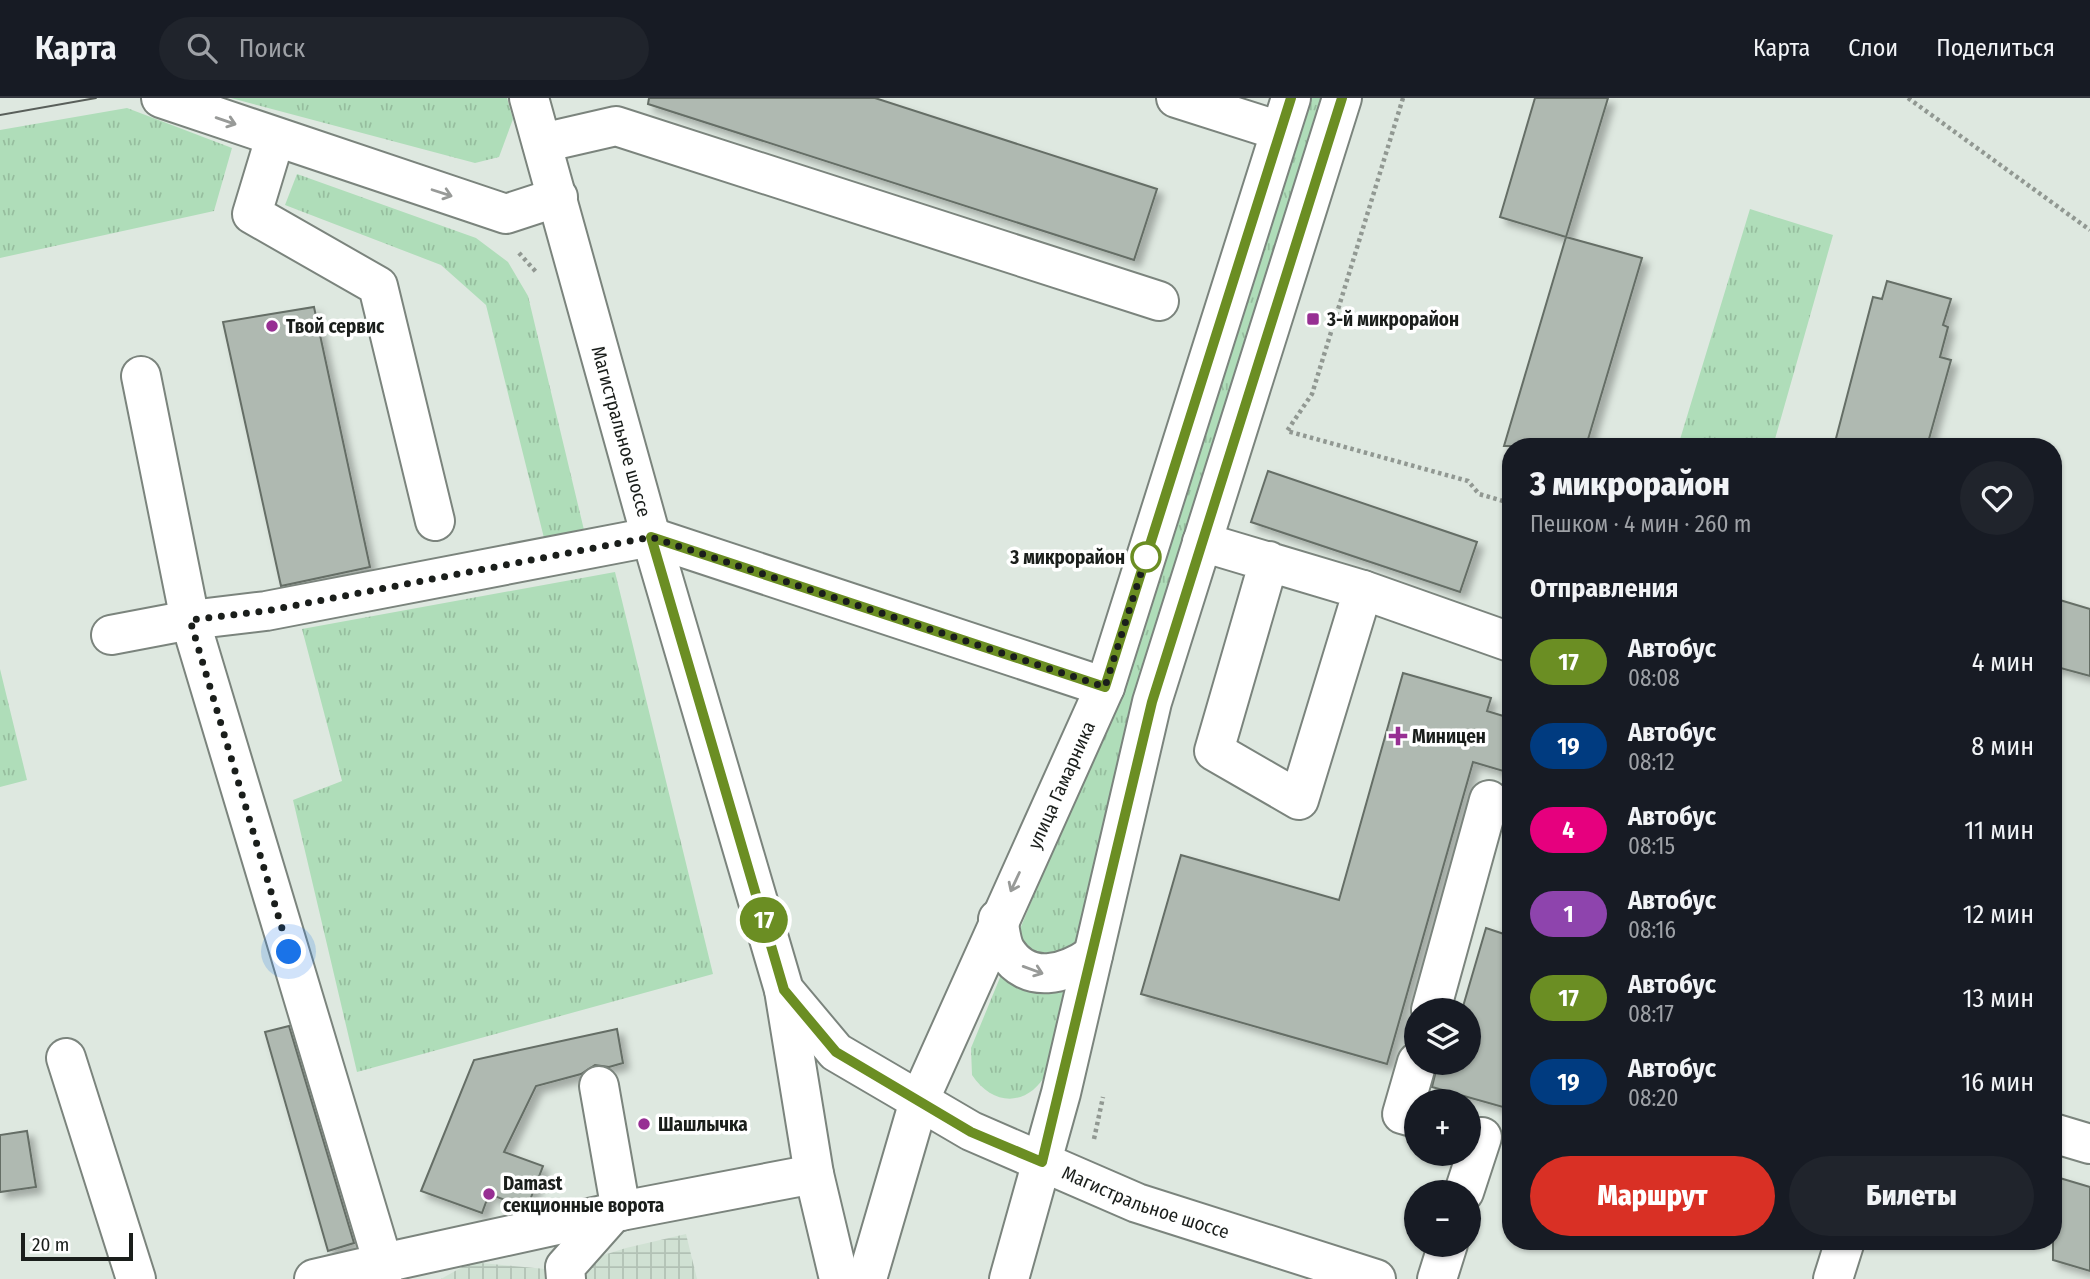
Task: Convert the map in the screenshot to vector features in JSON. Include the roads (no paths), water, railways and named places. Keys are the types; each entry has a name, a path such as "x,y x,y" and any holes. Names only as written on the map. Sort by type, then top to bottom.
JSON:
{"street":[{"path":"161,98 506,214 558,197"},
{"name":"Магистральное шоссе","path":"529,98 651,537 784,990 836,1052 971,1132 1137,1203 1364,1277"},
{"path":"1176,98 1285,114"},
{"path":"1009,1279 1042,1162 1152,702 1342,98"},
{"name":"улица Гамарника","path":"867,1279 919,1101 998,919 1105,687 1285,114"},
{"path":"542,143 616,127 1159,301"},
{"path":"275,138 252,214 379,286 436,521"},
{"path":"141,376 190,620 382,1271"},
{"path":"111,635 190,620 266,611 651,537 1105,687"},
{"path":"1202,542 1363,590 1502,639"},
{"path":"1269,561 1214,751 1299,800 1363,590"},
{"path":"1434,998 1489,800"},
{"path":"998,919 1006,951 1026,970 1050,975 1072,970 1093,955"},
{"path":"784,990 814,1174 839,1279"},
{"path":"66,1058 136,1279"},
{"path":"599,1086 617,1212"},
{"path":"2062,1136 2090,1144"},
{"path":"1469,1180 1487,1139"},
{"path":"314,1279 459,1262 617,1212 814,1174"},
{"path":"566,1279 565,1267 617,1212"},
{"path":"1833,1279 1842,1250"},
{"path":"1437,1279 1444,1257"}],"tram line":[{"path":"0,115 96,98"}],"place":[{"name":"3-й микрорайон","path":"1313,319"},
{"name":"Твой сервис","path":"272,326"},
{"name":"3 микрорайон","path":"1146,557"},
{"name":"Миницен","path":"1398,736"},
{"name":"Шашлычка","path":"644,1124"},
{"name":"Damast секционные ворота","path":"489,1194"}]}
